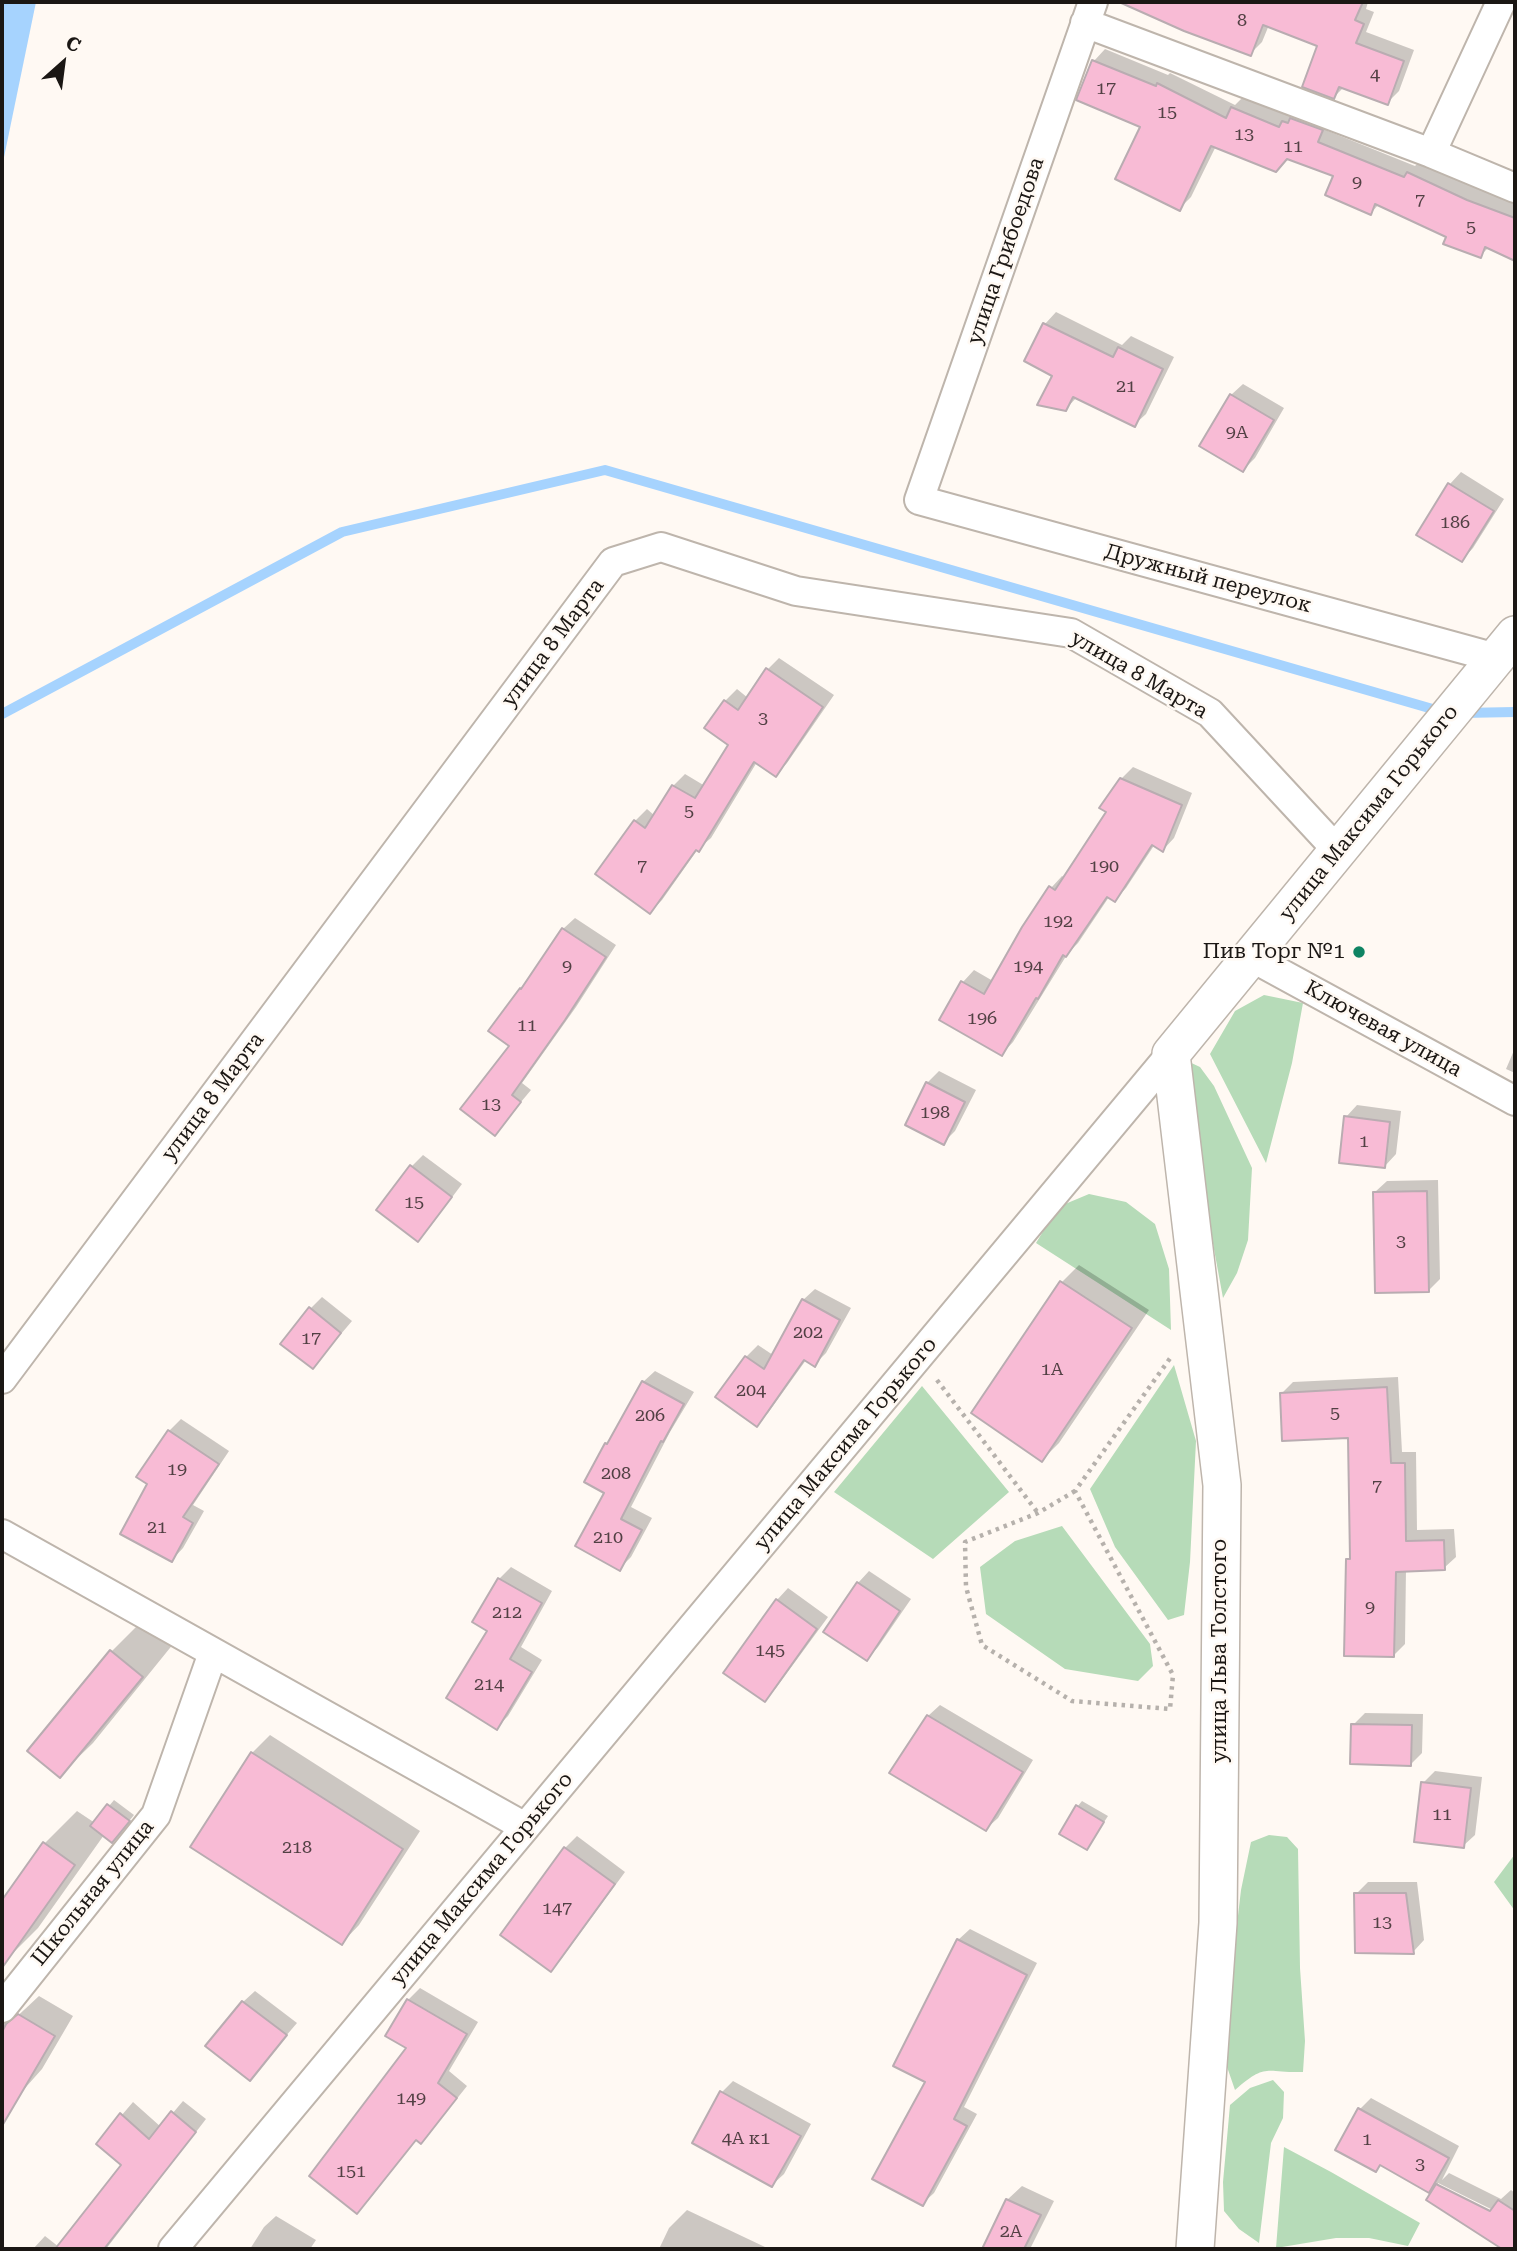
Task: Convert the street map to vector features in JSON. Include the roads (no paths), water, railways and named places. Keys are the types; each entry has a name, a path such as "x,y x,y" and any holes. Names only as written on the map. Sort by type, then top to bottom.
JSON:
{"street":[{"path":"1431,153 1502,2"},
{"path":"1089,12 1515,188"},
{"name":"улица Грибоедова","path":"919,500 1089,12"},
{"name":"Дружный переулок","path":"919,500 1506,647"},
{"name":"улица 8 Марта","path":"2,1379 613,562 662,547 796,591 1071,633 1210,713 1338,851"},
{"name":"улица Максима Горького","path":"173,2249 1171,1054 1506,647"},
{"name":"Ключевая улица","path":"1251,957 1515,1101"},
{"name":"улица Льва Толстого","path":"1171,1054 1222,1499 1218,1923 1195,2249"},
{"path":"2,1534 526,1827"},
{"name":"Школьная улица","path":"2,2007 156,1815 213,1653"}],"water":[{"path":"2,2 36,2 2,167"}],"waterway":[{"path":"2,714 342,532 605,470 1443,712"},
{"path":"1462,713 1515,712"}],"place":[{"name":"Пив Торг №1","path":"1359,952"}]}
